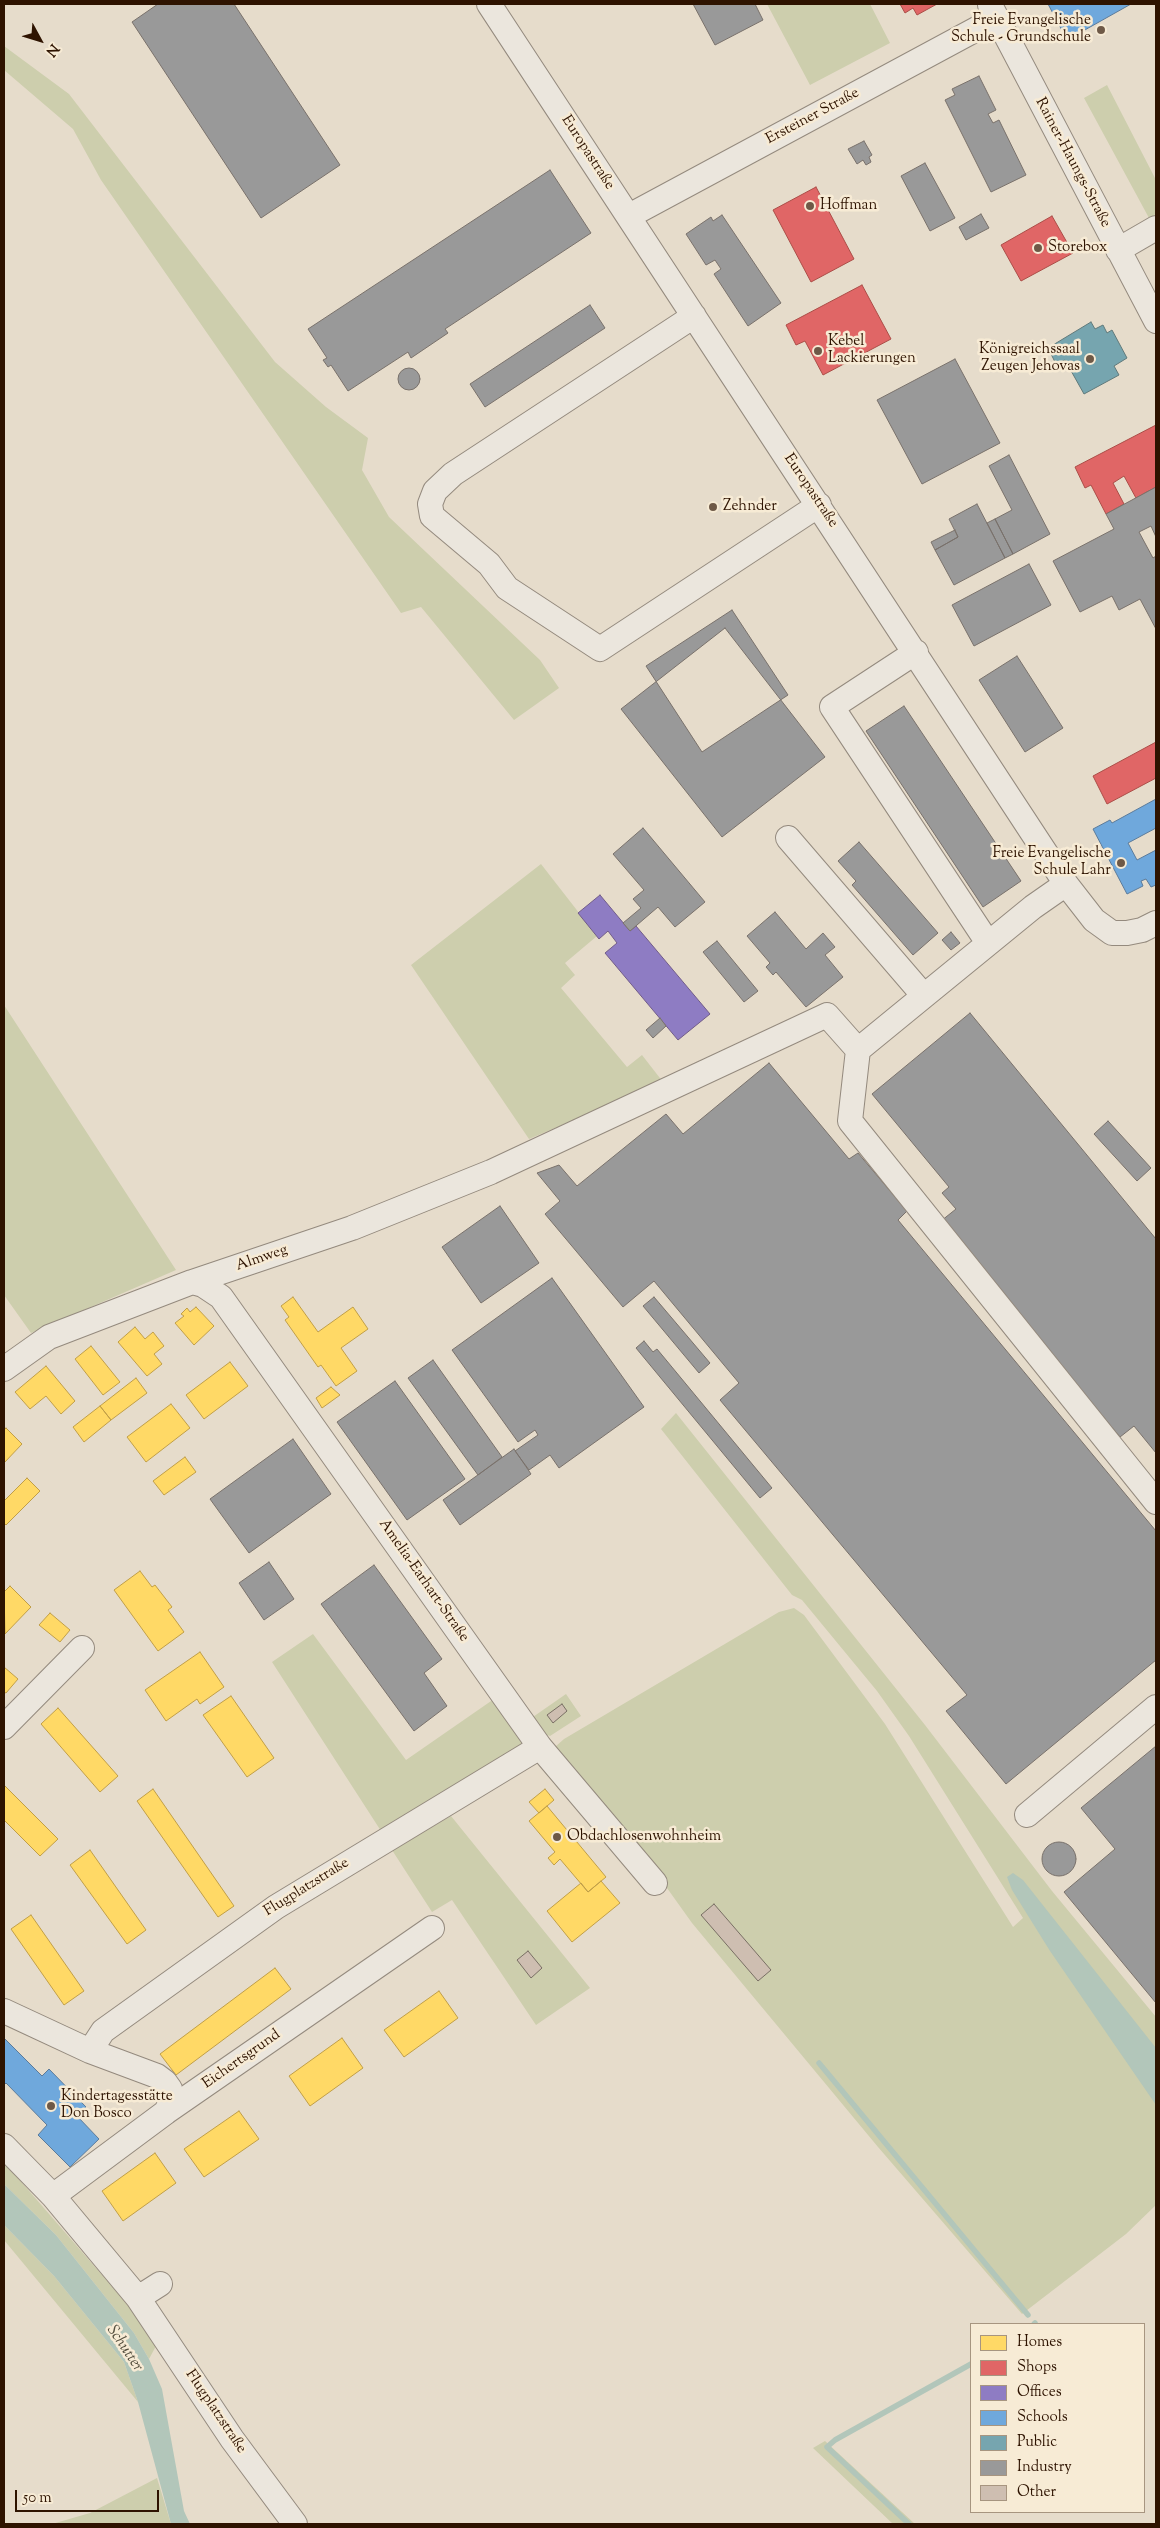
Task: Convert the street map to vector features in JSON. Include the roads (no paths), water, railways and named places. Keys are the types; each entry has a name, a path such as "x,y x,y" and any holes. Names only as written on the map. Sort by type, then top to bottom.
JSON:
{"street":[{"name":"Europastraße","path":"489,4 916,652 1066,884 1094,920 1112,933 1127,934 1142,930 1156,923"},
{"name":"Ersteiner Straße","path":"629,216 993,11"},
{"name":"Rainer-Haungs-Straße","path":"993,11 1156,321"},
{"path":"1118,250 1156,228"},
{"path":"694,316 453,474 435,491 430,504 432,516 489,564 507,588 600,648 819,505"},
{"path":"916,652 832,707 988,944"},
{"path":"788,838 924,996"},
{"path":"1066,884 988,944 858,1050 850,1121 1156,1502"},
{"name":"Almweg","path":"4,1369 50,1337 192,1282 352,1228 492,1172 524,1155 827,1015 858,1050"},
{"name":"Amelia-Earhart-Straße","path":"192,1282 203,1285 221,1297 540,1748 655,1883"},
{"path":"4,1727 82,1648"},
{"path":"1027,1815 1156,1707"},
{"name":"Flugplatzstraße","path":"90,2051 103,2031 276,1907 540,1748"},
{"name":"Eichertsgrund","path":"53,2196 166,2112 432,1928"},
{"path":"4,2011 90,2051 157,2076 166,2082 170,2089 171,2101 166,2112"},
{"name":"Flugplatzstraße","path":"4,2146 53,2196 138,2298 232,2439 295,2524"},
{"path":"138,2298 160,2284"}],"water":[{"path":"1013,1873 1023,1880 1156,2048 1156,2105 1050,1951 1012,1890 1007,1877"},
{"name":"Schutter","path":"4,2184 56,2235 134,2333 149,2359 162,2389 184,2511 190,2524 171,2524 138,2402 124,2362 54,2276 4,2225"}],"waterway":[{"path":"819,2063 1028,2315"},
{"path":"909,2524 827,2447 835,2440 970,2365"}],"place":[{"name":"Freie Evangelische Schule - Grundschule","path":"1101,30"},
{"name":"Hoffman","path":"810,206"},
{"name":"Storebox","path":"1038,248"},
{"name":"Kebel Lackierungen","path":"818,351"},
{"name":"Königreichssaal Zeugen Jehovas","path":"1090,359"},
{"name":"Zehnder","path":"713,507"},
{"name":"Freie Evangelische Schule Lahr","path":"1121,863"},
{"name":"Obdachlosenwohnheim","path":"557,1837"},
{"name":"Kindertagesstätte Don Bosco","path":"51,2106"}]}
